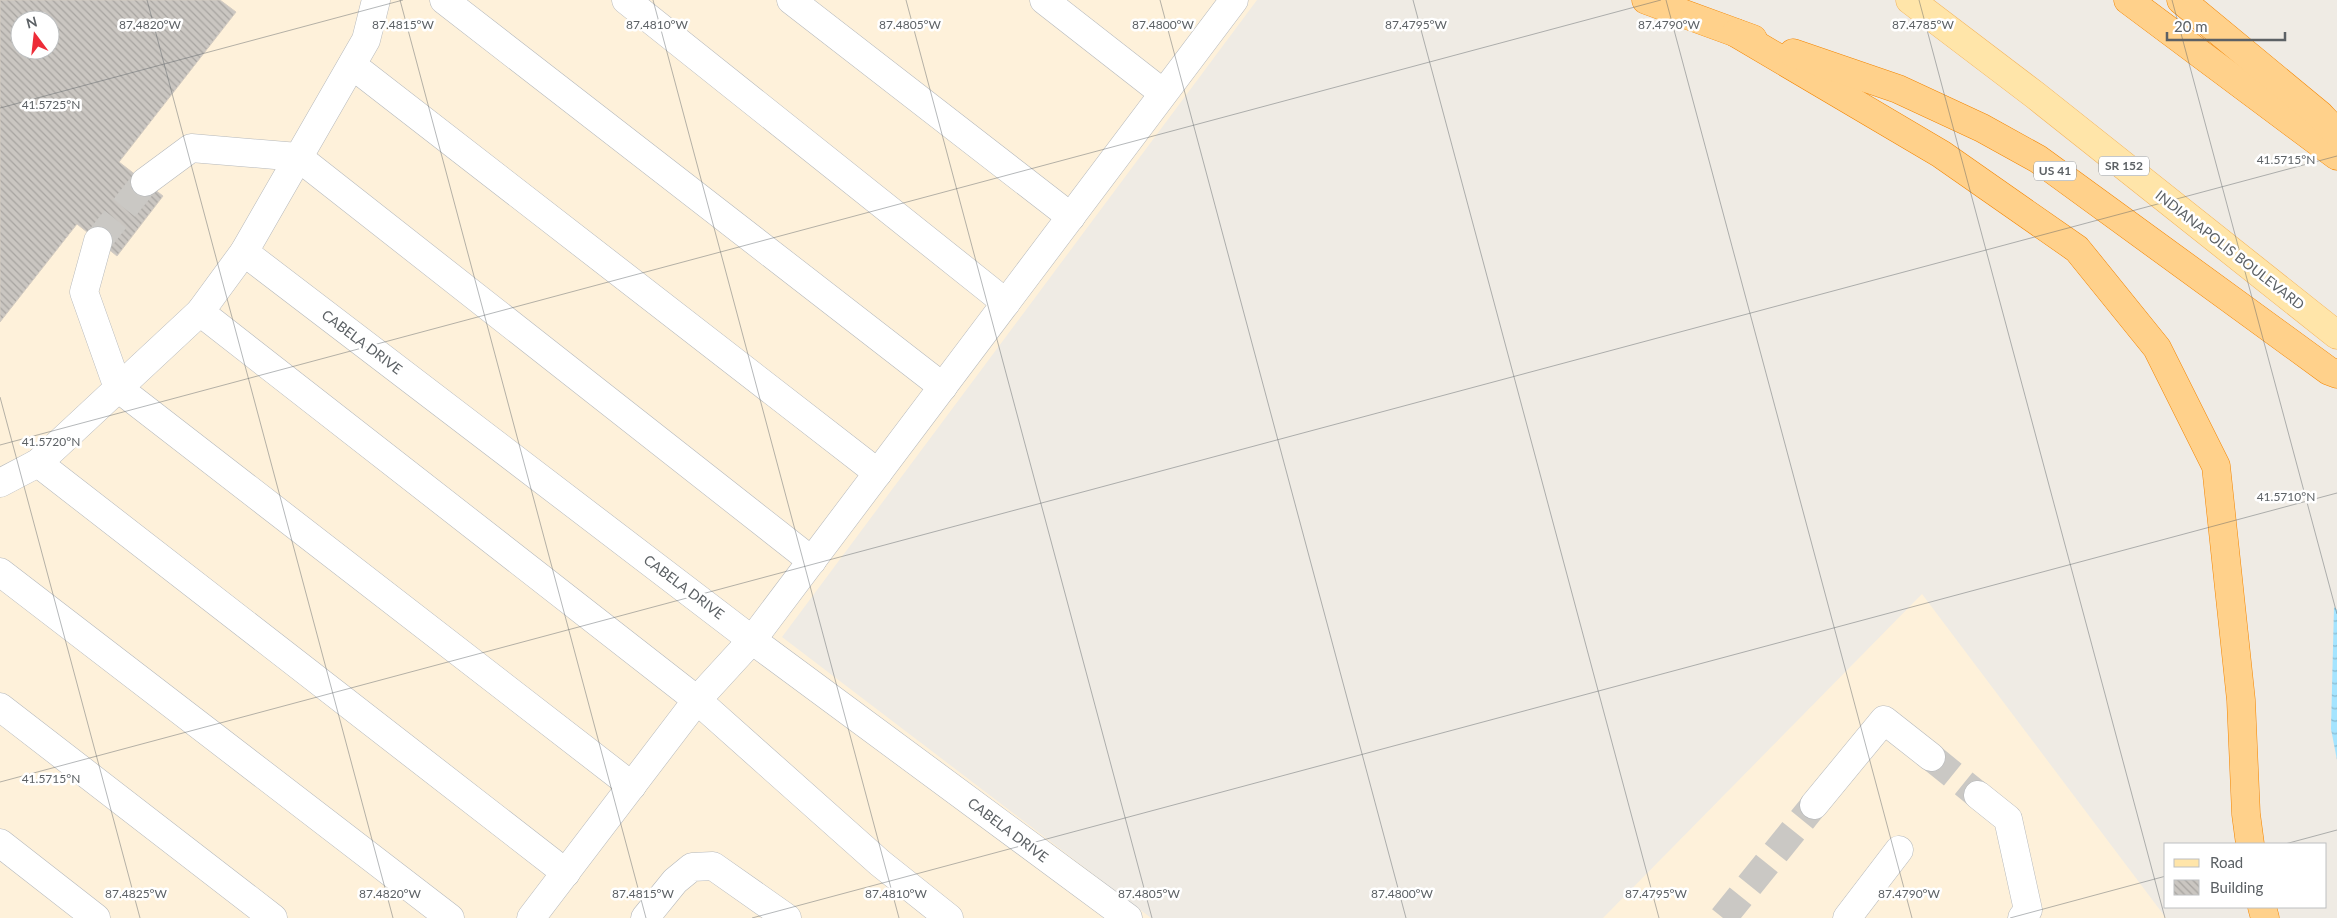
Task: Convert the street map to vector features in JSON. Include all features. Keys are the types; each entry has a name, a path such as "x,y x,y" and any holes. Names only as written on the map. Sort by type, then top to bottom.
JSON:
{"highway":[{"name":"US 41","path":"1646,0 1898,90 1982,128 2038,159 2329,371 2337,374"},
{"path":"2128,0 2337,156"},
{"path":"2181,0 2320,115 2337,133"},
{"path":"1736,33 1941,154 2076,249 2157,348 2216,466 2241,700 2246,814 2250,843"}],"main road":[{"name":"INDIANAPOLIS BOULEVARD","path":"1910,0 2035,95 2337,335"}],"lane":[{"path":"0,483 38,462 200,312 244,252 352,65 366,40 376,0"},
{"path":"444,0 943,386"},
{"path":"626,0 1006,303"},
{"path":"791,0 1071,217"},
{"path":"1044,0 1164,94"},
{"path":"531,918 696,700 752,640 1234,0"},
{"path":"352,65 878,474"},
{"path":"145,182 191,148 298,157 812,560"},
{"path":"98,241 84,292 118,388 632,786"},
{"name":"CABELA DRIVE","path":"244,252 752,640 1128,918"},
{"path":"200,312 696,700 880,863 949,918"},
{"path":"38,462 566,873"},
{"path":"0,572 450,918"},
{"path":"0,707 273,918"},
{"path":"1814,804 1884,720 1931,757"},
{"path":"1978,795 2008,819 2028,910 2022,918"},
{"path":"0,843 96,918"},
{"path":"1846,918 1899,850"},
{"path":"645,918 674,881 692,867 712,866 787,918"}],"shaded area":[{"path":"0,0 1257,0 782,637 1151,918 0,918"},
{"path":"1922,594 2166,918 1603,918"}],"water":[{"path":"2334,607 2337,610 2337,760 2331,729"}],"building":[{"path":"0,0 220,0 236,12 119,162 163,196 117,256 77,224 0,322"}],"tunnel":[{"path":"98,241 145,182"},
{"path":"1931,757 1978,795"},
{"path":"1723,918 1814,805"}]}
